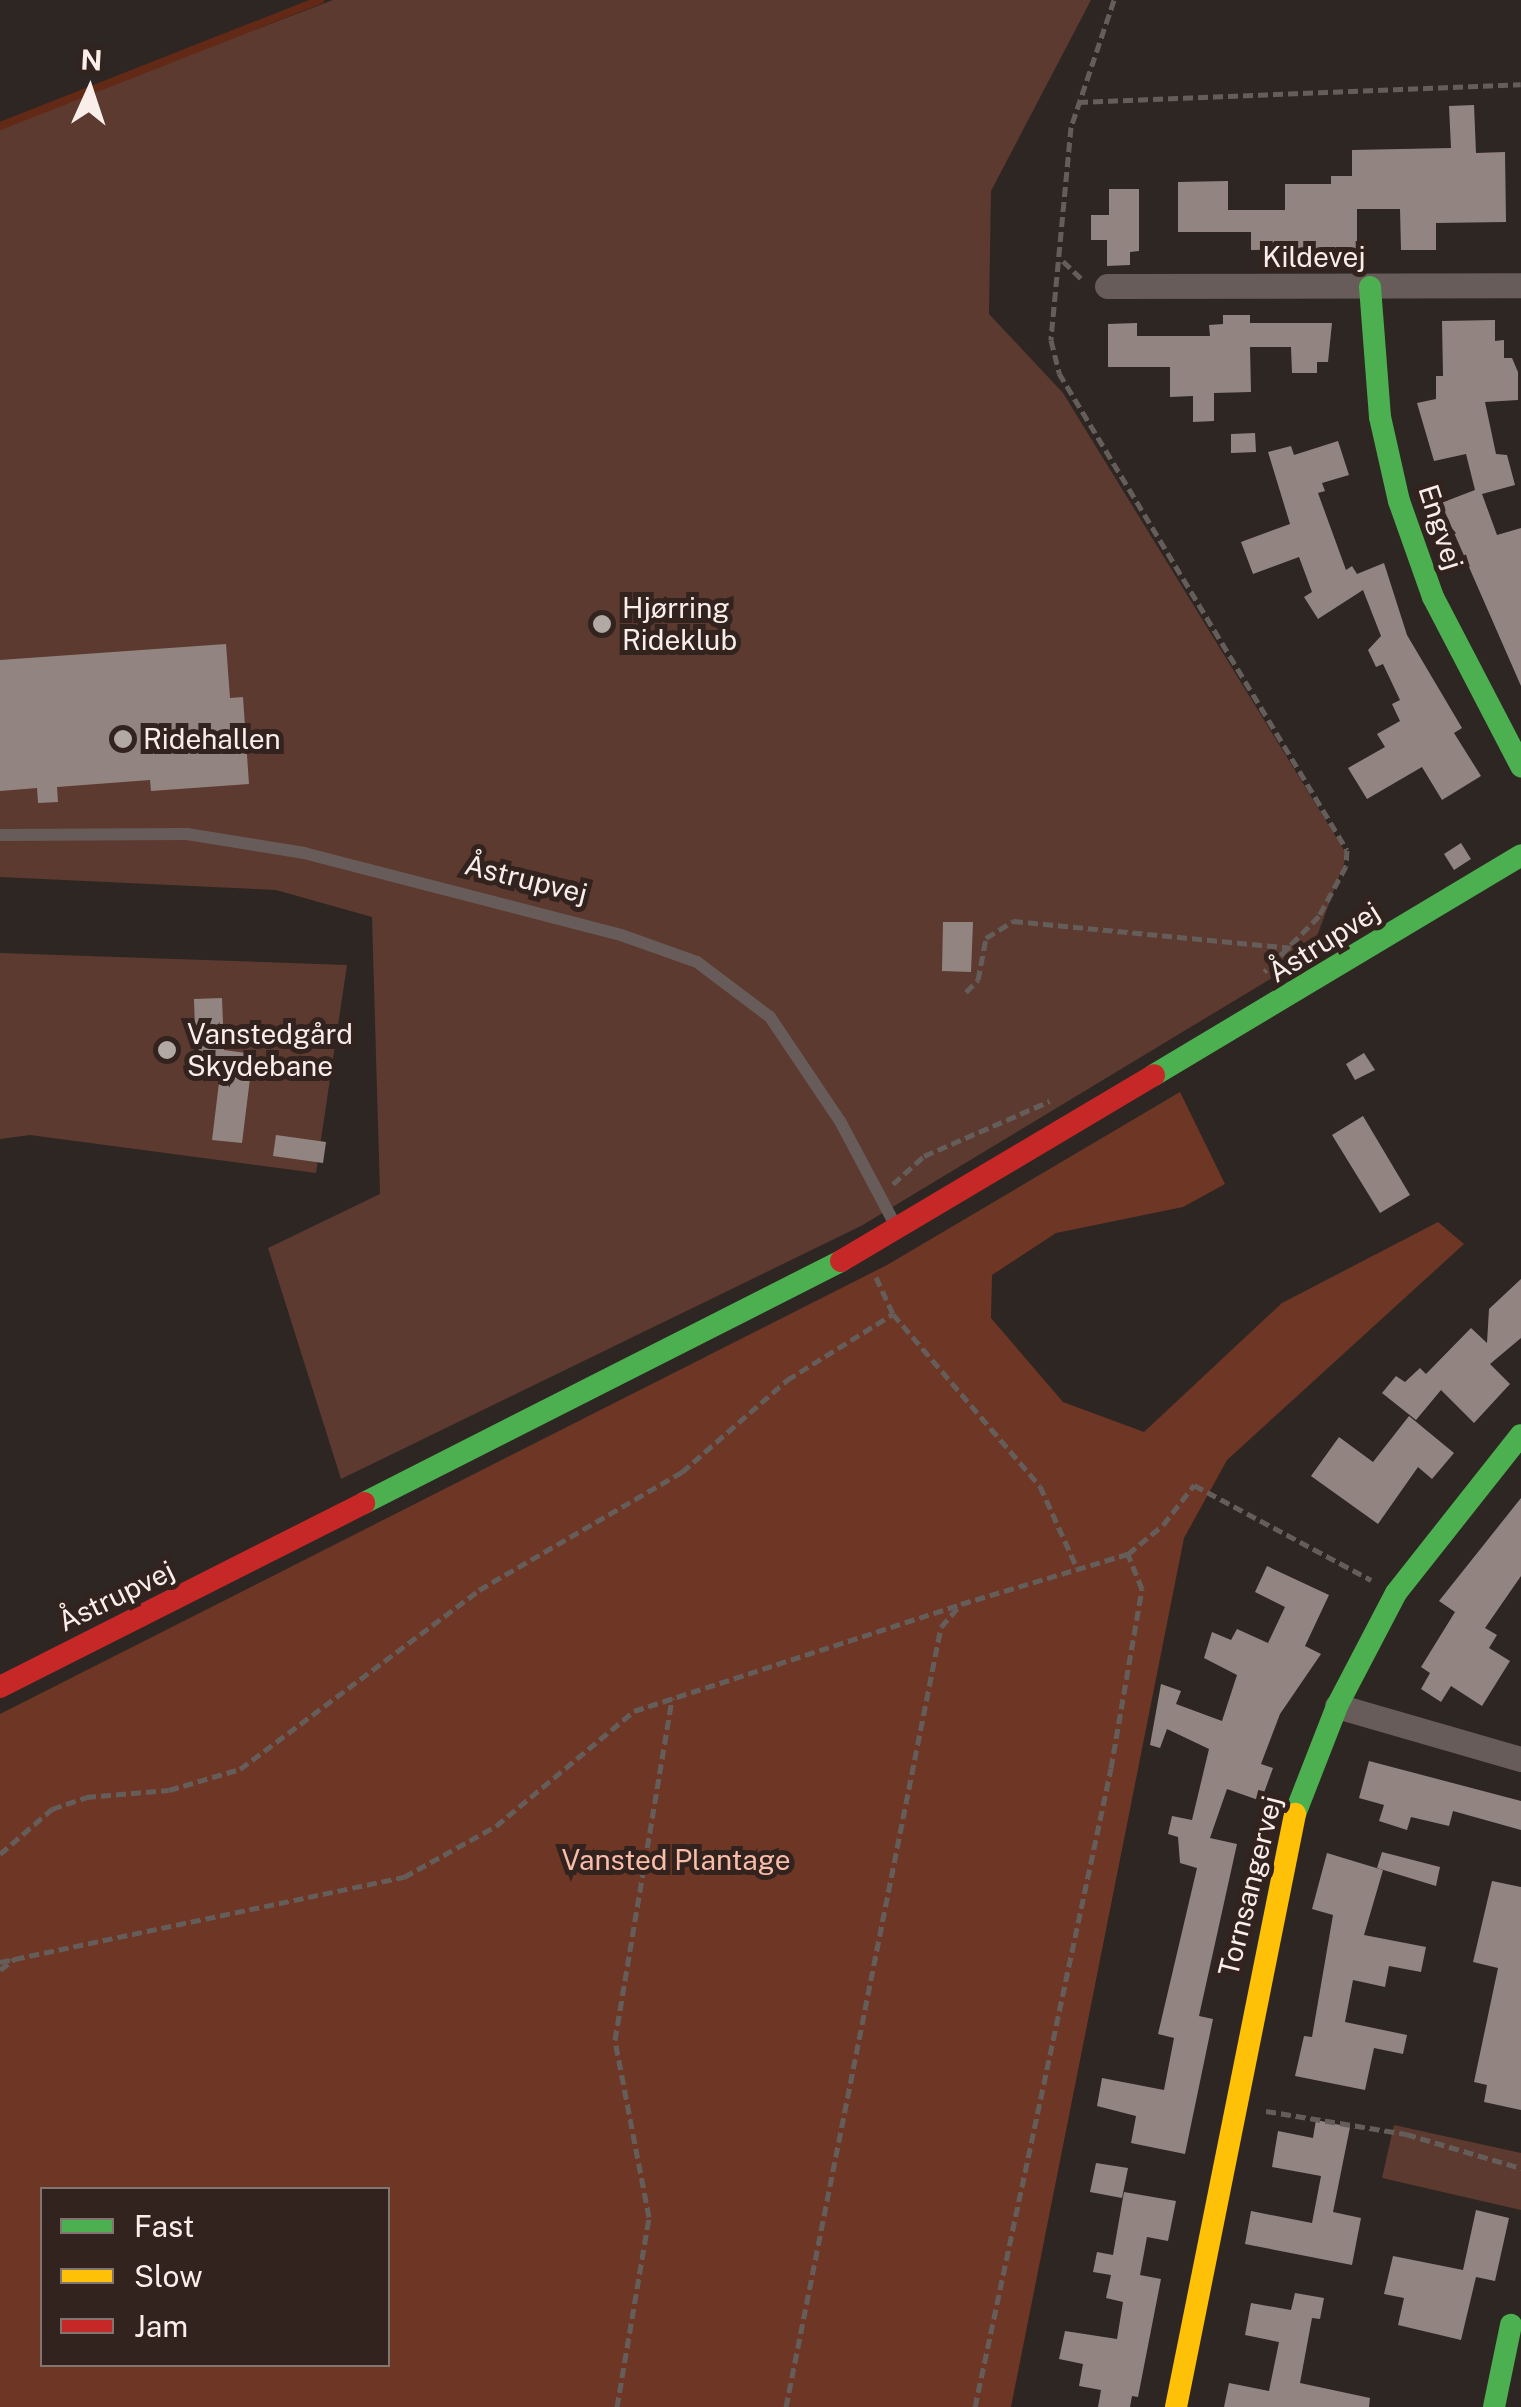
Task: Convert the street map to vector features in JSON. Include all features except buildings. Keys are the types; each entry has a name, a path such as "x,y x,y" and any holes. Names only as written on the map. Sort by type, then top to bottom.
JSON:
{"street":[{"name":"Kildevej","path":"1107,286 1521,286"},
{"name":"Engvej","path":"1370,287 1380,417 1399,501 1433,598 1521,766"},
{"name":"Åstrupvej","path":"0,1687 863,1250 1521,855"},
{"name":"Tornsangervej","path":"1176,2407 1233,2108 1295,1815 1337,1706 1396,1594 1521,1435"},
{"path":"1337,1706 1521,1759"},
{"path":"1494,2407 1510,2325"}],"lane":[{"name":"Åstrupvej","path":"0,835 187,834 304,853 621,935 696,962 770,1016 831,1106 898,1230"}],"path":[{"path":"1114,0 1078,102 1052,340 1059,372 1347,850 1346,866 1319,916 1291,948 1250,983"},
{"path":"1078,102 1521,84"},
{"path":"966,992 978,980 986,938 1013,920 1291,948"},
{"path":"880,1196 924,1156 1068,1093"},
{"path":"863,1250 893,1314 1040,1486 1077,1568"},
{"path":"0,1854 52,1810 69,1803 169,1790 240,1769 478,1590 682,1472 788,1380 893,1314"},
{"path":"0,1962 404,1878 496,1826 634,1711 960,1604 1128,1554 1164,1526 1194,1485 1396,1594"},
{"path":"975,2407 1114,1750 1142,1589 1128,1554"},
{"path":"786,2407 932,1655 941,1627 960,1604"},
{"path":"618,2407 650,2217 622,2100 616,2040 672,1698"},
{"path":"0,1970 18,1957"},
{"path":"1233,2108 1406,2134 1521,2168"}],"shaded area":[{"name":"Hjørring Rideklub","path":"333,0 1091,0 991,191 989,314 1063,393 1347,855 1310,955 861,1226 341,1479 268,1248 380,1194 372,917 276,890 0,877 0,127"},
{"name":"Vanstedgård Skydebane","path":"0,953 347,965 316,1173 30,1135 0,1139"},
{"path":"1394,2125 1521,2153 1521,2210 1382,2178"}],"green space":[{"name":"Vansted Plantage","path":"1180,1092 1225,1184 1183,1207 1056,1233 992,1275 991,1318 1063,1402 1144,1432 1282,1303 1438,1222 1464,1244 1227,1460 1184,1538 1011,2407 0,2407 0,1714 887,1265"}],"waterway":[{"path":"0,126 320,0"}],"traffic: fast":[{"path":"1370,287 1380,417 1399,501 1433,597 1521,766"},
{"path":"1154,1075 1521,855"},
{"path":"364,1503 841,1261"},
{"path":"1295,1814 1337,1706 1396,1593 1521,1435"},
{"path":"1494,2407 1511,2325"}],"traffic: slow":[{"path":"1176,2407 1295,1814"}],"traffic: jam":[{"path":"841,1261 1154,1075"},
{"path":"0,1687 364,1503"}],"place":[{"name":"Hjørring Rideklub","path":"602,624"},
{"name":"Ridehallen","path":"123,739"},
{"name":"Vanstedgård Skydebane","path":"167,1050"}]}
